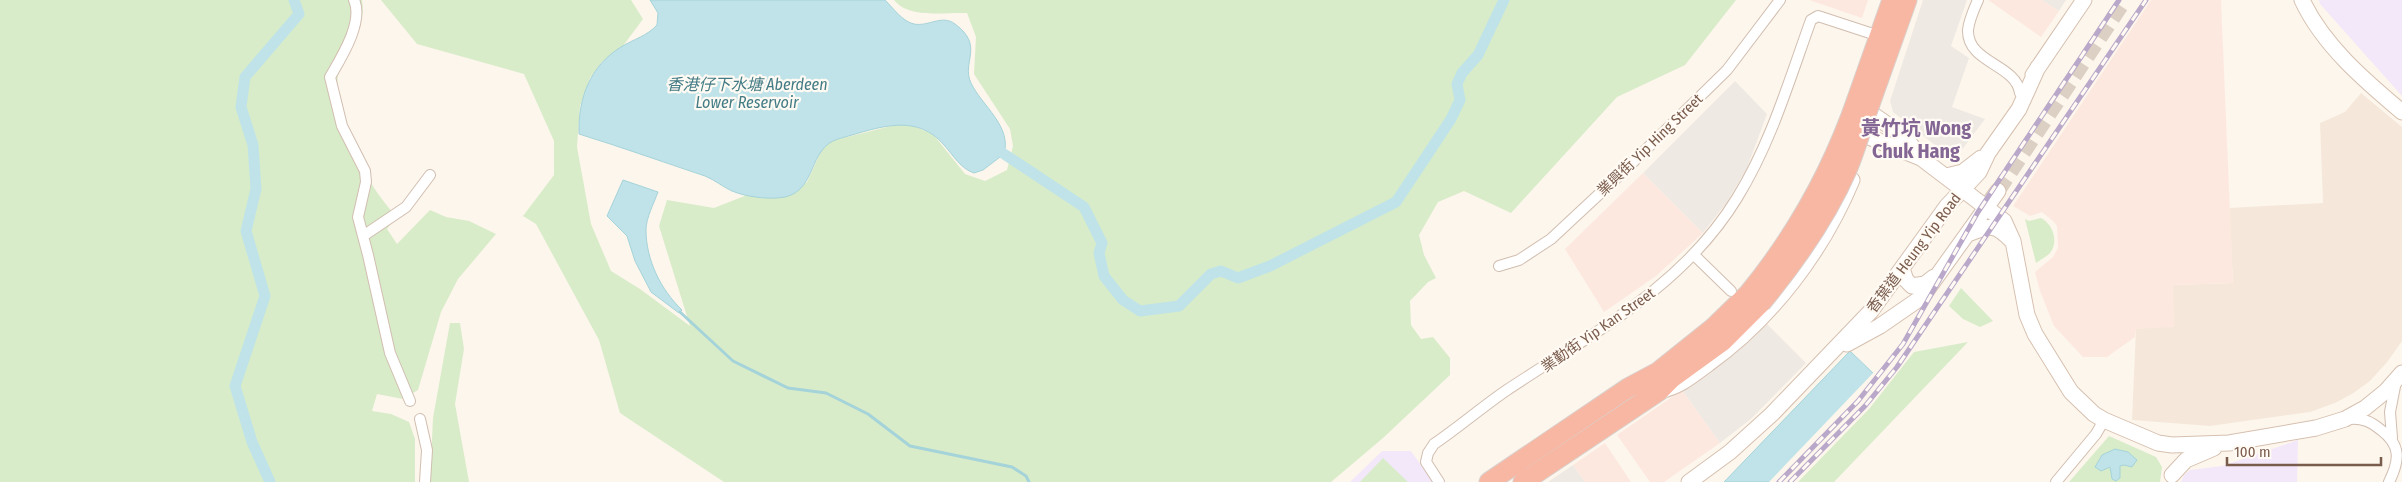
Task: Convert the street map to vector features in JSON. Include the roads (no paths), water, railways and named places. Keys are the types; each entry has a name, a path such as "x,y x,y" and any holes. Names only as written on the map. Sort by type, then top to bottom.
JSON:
{"highway":[{"path":"1523,482 1659,391 1672,378 1723,341 1747,295 1787,243 1821,186 1849,122 1892,0"},
{"path":"1489,482 1638,382 1658,372 1713,328 1747,295 1806,244 1836,194 1847,169 1907,0"}],"street":[{"path":"354,0 358,8 349,44 330,78 342,126 365,171 366,182 358,217 390,353 410,401"},
{"name":"業興街 Yip Hing Street","path":"1499,266 1519,260 1551,239 1625,170 1727,70 1780,0"},
{"path":"1638,382 1654,365 1723,307 1767,258 1819,184 1845,118 1884,0"},
{"path":"1659,391 1678,386 1723,353 1778,298 1807,261 1838,210 1869,136 1916,0"},
{"path":"1978,0 1968,27 1970,42 1979,54 2017,83 2020,93"},
{"name":"香葉道 Heung Yip Road","path":"1689,482 1751,433 1835,351 1880,301 1947,206 1979,172 2020,93 2084,0"},
{"path":"2302,0 2320,30 2383,96 2402,112"},
{"name":"業勤街 Yip Kan Street","path":"1439,482 1426,462 1434,444 1507,391 1625,315 1694,255 1736,200 1754,169 1769,138 1811,20 1818,16 1873,34"},
{"name":"香葉道 Heung Yip Road","path":"2002,130 2011,123 2019,109 2038,67"},
{"path":"1875,116 1904,137 1921,158"},
{"path":"1845,118 1869,136 1921,158 2004,221 2013,241 2027,315 2035,334 2071,392 2094,414 2104,420 2149,440 2172,445 2229,443 2329,426 2365,408 2399,377"},
{"name":"香葉道 Heung Yip Road","path":"1946,176 1970,168 1988,152"},
{"path":"362,236 406,207 430,175"},
{"name":"香葉道 Heung Yip Road","path":"1835,351 1897,314 1922,296 1998,191"},
{"path":"1967,235 1990,226 1997,228 2013,241"},
{"path":"1694,255 1747,295"},
{"path":"1902,269 1909,284 1918,286 1939,273"},
{"path":"1880,301 1888,310 1897,314"},
{"path":"2392,438 2390,412 2399,377"},
{"path":"420,419 427,450 425,482"},
{"path":"2345,419 2366,420 2392,438 2396,444 2397,455 2394,472 2389,482"},
{"path":"2056,482 2096,434 2104,420"},
{"path":"2171,478 2186,460 2229,443"},
{"path":"2171,478 2172,445"}],"water":[{"name":"香港仔下水塘 Aberdeen Lower Reservoir","path":"650,0 885,0 898,14 910,23 924,24 940,20 950,21 964,32 969,40 971,47 968,68 971,83 1000,125 1004,134 1004,154 983,170 974,173 961,165 933,135 920,128 894,126 880,128 838,139 828,144 816,159 803,186 795,193 779,198 765,198 738,193 705,176 579,134 581,108 588,84 594,73 610,55 649,32 657,25 658,13"},
{"path":"623,180 658,192 647,221 647,241 656,274 674,302 682,310 679,313 651,292 635,261 627,236 607,216"},
{"path":"1850,351 1875,375 1771,482 1724,482"},
{"path":"2115,449 2128,452 2137,460 2132,467 2120,466 2120,478 2116,481 2112,479 2110,467 2101,471 2095,467 2102,455"}],"waterway":[{"path":"270,482 252,442 235,386 265,296 246,231 256,189 253,145 241,107 245,77 299,14 294,0"},
{"path":"1004,154 1084,207 1102,243 1099,253 1104,276 1123,300 1140,311 1179,306 1211,274 1221,271 1238,278 1270,266 1396,202 1451,119 1460,100 1457,84 1462,73 1478,55 1504,0"},
{"path":"680,312 733,361 788,388 826,393 868,414 910,446 1012,467 1026,476 1029,482"}],"tunnel":[{"path":"1998,191 2125,0"}],"railway":[{"path":"1779,482 1858,401 1903,344 1978,212 2119,0"},
{"path":"1790,482 1865,406 1897,367 2146,0"}],"district":[{"name":"黃竹坑 Wong Chuk Hang","path":"1916,140"}]}
